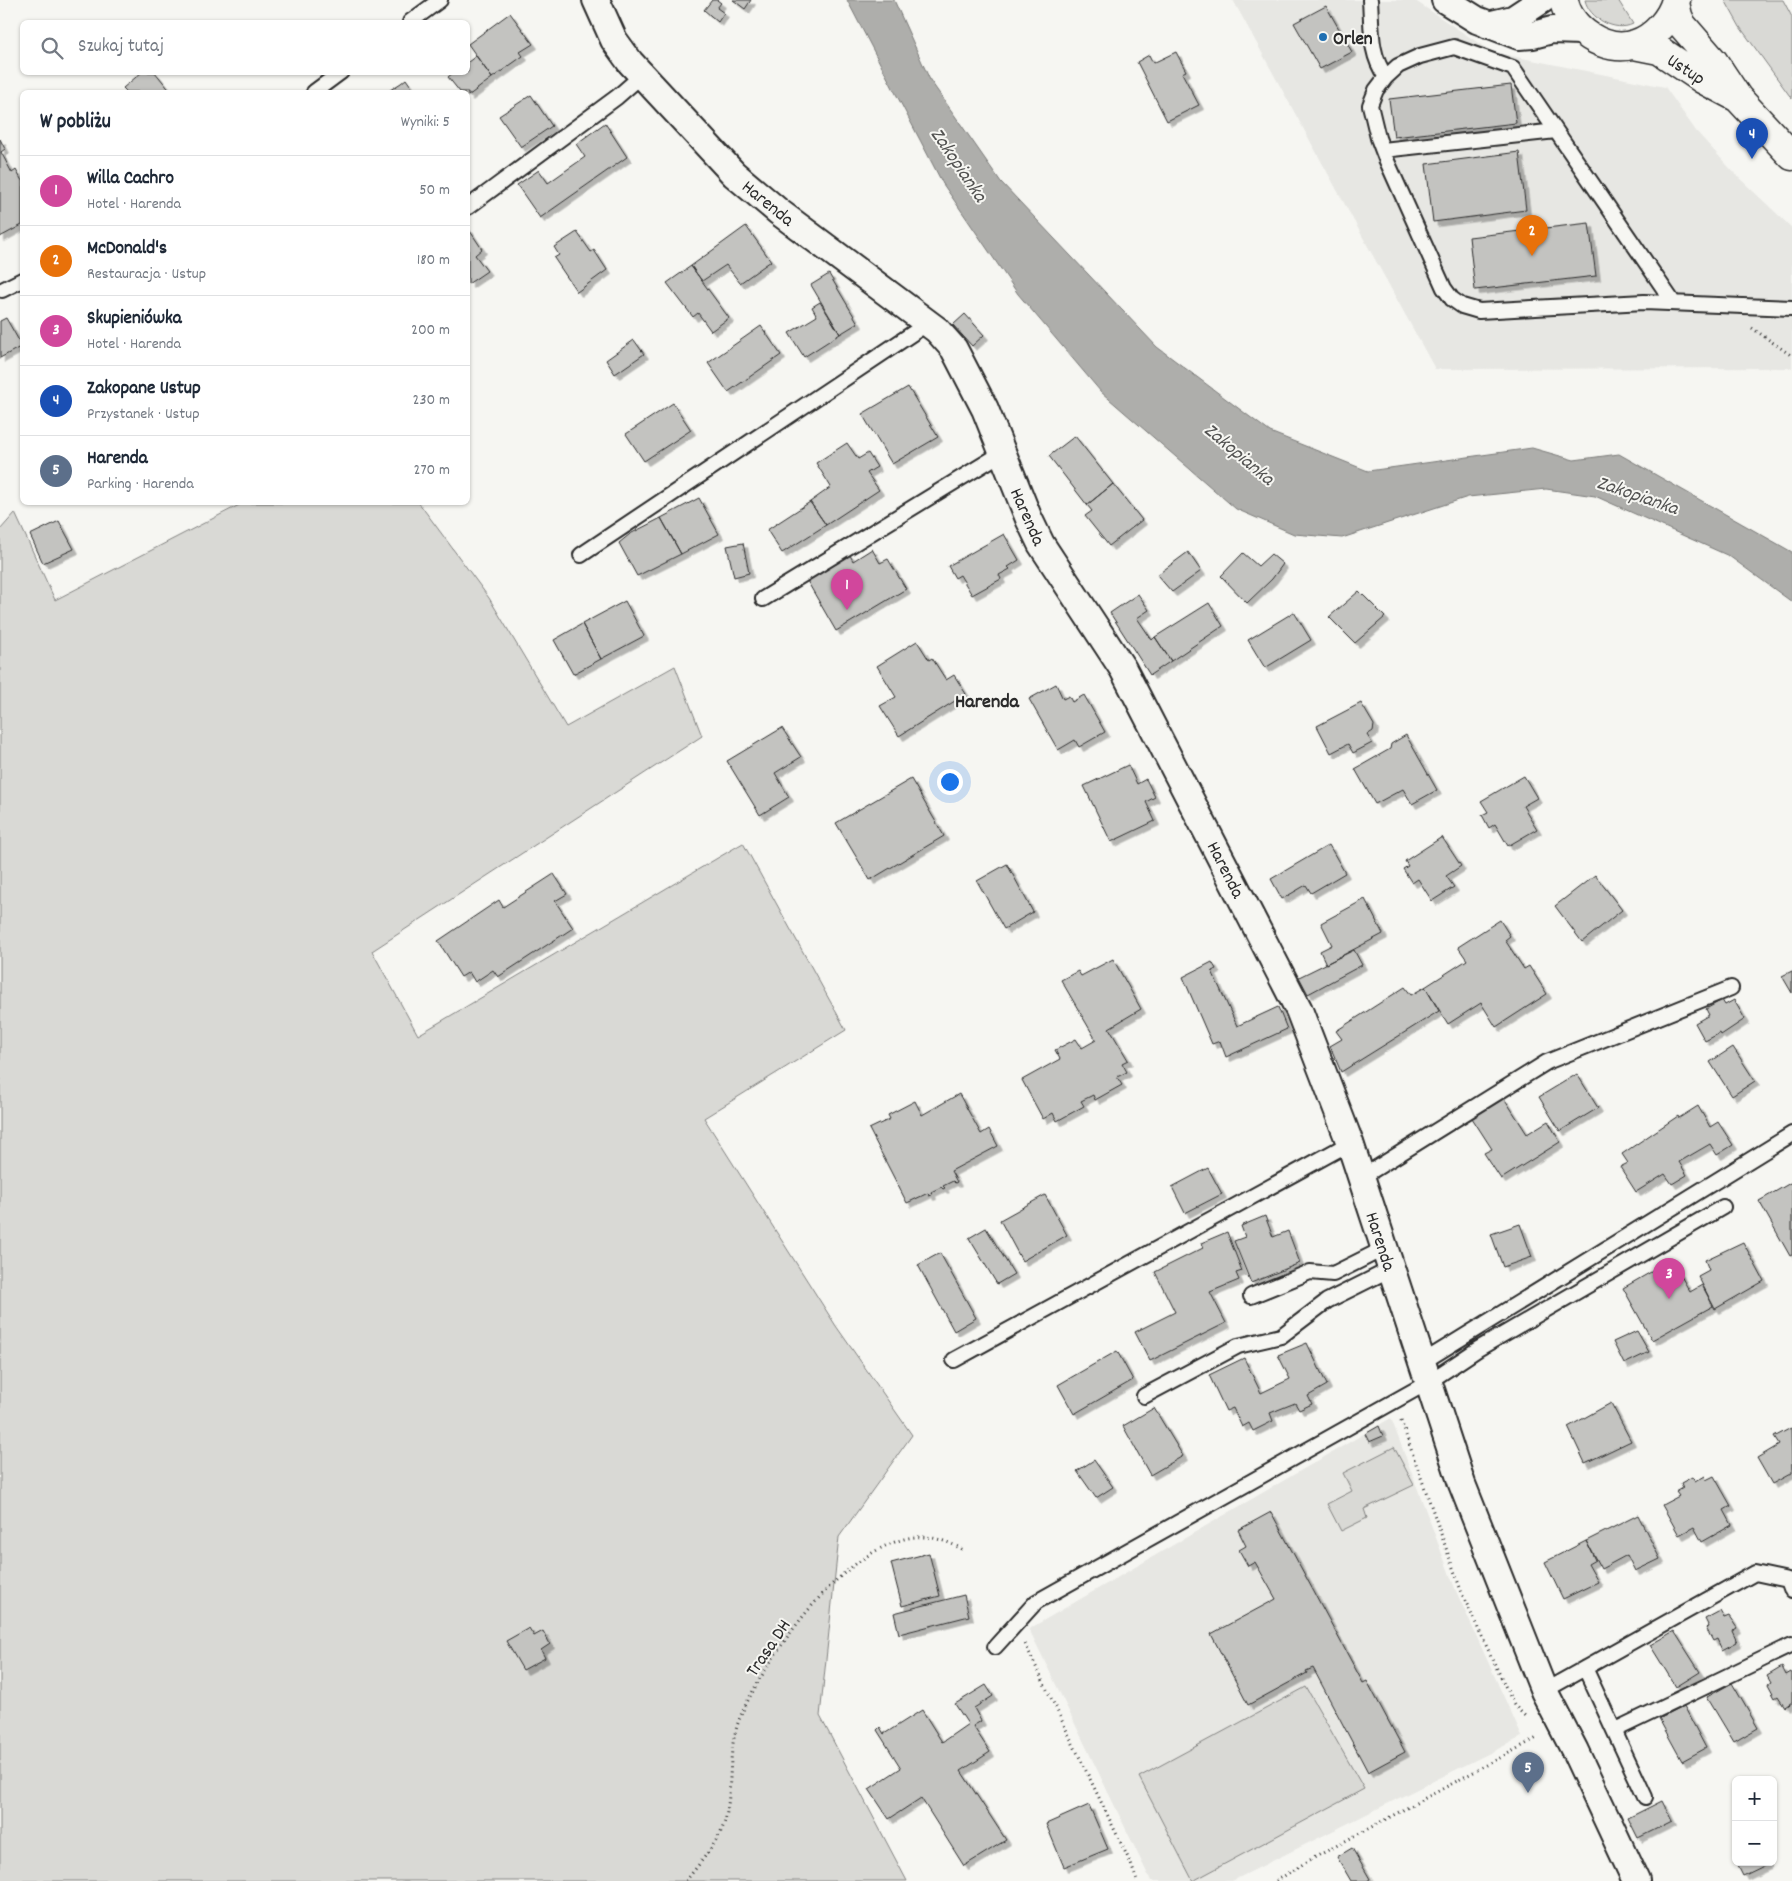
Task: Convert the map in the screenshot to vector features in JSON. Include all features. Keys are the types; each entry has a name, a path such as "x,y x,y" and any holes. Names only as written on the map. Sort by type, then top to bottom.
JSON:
{"main road":[{"path":"1564,0 1569,16 1581,31"},
{"path":"1634,45 1661,26 1672,12 1675,2"},
{"name":"Ustup","path":"1675,2 1682,25 1714,62 1738,98 1792,156"},
{"name":"Ustup","path":"1581,31 1605,43 1634,45 1659,50 1702,79 1738,98"}],"street":[{"name":"Harenda","path":"596,0 614,40 642,76 744,183 779,212 928,323 948,340 954,349 992,424 1002,453 1038,538 1051,561 1091,618 1123,669 1299,1010 1362,1177 1424,1373 1462,1484 1544,1690 1636,1881"},
{"path":"1446,0 1488,25 1519,36 1533,35 1552,30 1581,31"},
{"path":"1488,25 1513,19 1542,0"}],"lane":[{"path":"413,20 440,0"},
{"path":"1370,0 1374,54 1379,68 1386,76"},
{"path":"1672,302 1513,68 1454,47 1420,56 1398,66 1386,76 1376,90 1370,105 1380,144 1444,288 1452,299 1462,306 1479,311 1502,311 1672,302 1792,308"},
{"path":"317,90 337,75"},
{"path":"470,206 617,97 642,76"},
{"path":"1380,144 1556,131"},
{"path":"2,290 20,281"},
{"path":"581,554 928,323"},
{"path":"763,599 1002,453"},
{"path":"1362,1177 1547,1062 1731,988"},
{"path":"995,1647 1036,1602 1390,1402 1424,1373 1792,1134"},
{"path":"954,1360 1350,1143"},
{"path":"1424,1373 1478,1349 1723,1207"},
{"path":"1251,1296 1310,1272 1333,1274 1388,1258"},
{"path":"1144,1396 1238,1346 1280,1336 1327,1301 1374,1276 1388,1258"},
{"path":"1544,1690 1755,1573 1788,1580 1792,1590"},
{"path":"1615,1730 1792,1645"},
{"path":"1585,1668 1645,1797"}],"path":[{"path":"1738,305 1752,329 1792,356"},
{"path":"1390,1402 1398,1414 1463,1596 1514,1705"},
{"name":"Trasa DH","path":"686,1881 715,1840 725,1819 735,1731 748,1701 770,1663 817,1600 855,1564 880,1549 905,1539 926,1537 950,1542 965,1550"},
{"path":"1015,1624 1131,1864 1137,1881"},
{"path":"1276,1881 1316,1857 1562,1725"}],"shaded area":[{"path":"1233,0 1414,0 1492,52 1665,87 1696,131 1737,176 1792,228 1792,368 1435,369"},
{"path":"1585,0 1618,0 1633,24 1618,27 1604,22 1592,13 1587,7"},
{"path":"1725,0 1783,0 1792,17 1792,99 1740,27"},
{"path":"239,505 420,505 489,598 566,727 675,666 702,736 372,951 418,1035 743,843 846,1030 704,1118 836,1326 912,1435 839,1537 820,1716 907,1881 0,1881 0,530 15,513 55,600"},
{"path":"1391,1418 1456,1591 1522,1737 1232,1881 1151,1881 1029,1629"},
{"path":"1394,1447 1414,1485 1364,1509 1367,1518 1341,1531 1327,1504 1352,1491 1343,1473"},
{"path":"1306,1687 1364,1789 1193,1881 1139,1777"}],"water":[{"name":"Zakopianka","path":"847,0 894,0 930,80 1001,182 1157,347 1270,432 1368,471 1532,448 1574,460 1619,454 1792,552 1792,602 1729,556 1595,496 1546,489 1468,497 1342,538 1294,534 1236,509 1101,392 1018,294 943,184"}],"building":[{"path":"712,0 717,0 721,3 717,8 724,13 718,22 704,10"},
{"path":"733,0 751,0 745,9"},
{"name":"Orlen","path":"1326,6 1352,52 1320,69 1294,23"},
{"path":"510,13 533,44 520,52 523,56 492,78 470,47 470,43"},
{"path":"1176,52 1186,71 1182,73 1199,105 1167,121 1137,62 1149,55 1153,63"},
{"path":"476,56 492,78 470,94 470,90 458,90 448,77 450,75 470,75 470,60"},
{"path":"138,75 157,75 169,90 125,90 123,88"},
{"path":"406,79 414,90 390,90"},
{"path":"1511,85 1516,123 1394,137 1389,99"},
{"path":"531,95 552,126 521,147 499,116"},
{"path":"605,123 627,157 540,218 517,185 539,170 548,183 585,157 576,144"},
{"path":"0,139 5,149 1,152 12,173 16,170 20,177 20,226 0,237"},
{"path":"1519,152 1526,210 1433,222 1426,164"},
{"path":"1589,223 1596,276 1475,290 1469,237"},
{"path":"746,226 771,261 740,283 726,265 702,281 691,266"},
{"path":"470,231 482,249 475,255 487,271 470,283"},
{"path":"577,232 591,252 594,250 607,270 577,292 554,258 559,255 554,247"},
{"path":"691,266 729,318 711,331 698,313 693,317 667,283"},
{"path":"829,274 858,323 840,334 811,285"},
{"path":"820,302 840,334 804,357 789,333 817,316 812,307"},
{"path":"965,314 984,335 972,346 953,325"},
{"path":"6,318 20,342 20,347 0,358 0,321"},
{"path":"761,326 781,355 728,392 708,363"},
{"path":"634,340 644,354 615,374 606,360"},
{"path":"908,387 938,437 892,464 862,414"},
{"path":"673,403 691,430 644,461 626,434"},
{"path":"1075,436 1113,484 1087,505 1049,456"},
{"path":"847,443 858,459 868,453 877,467 867,473 879,490 826,525 810,502 831,487 816,463"},
{"path":"1113,484 1142,520 1109,546 1085,516 1092,511 1087,505"},
{"path":"699,498 719,534 681,554 661,518"},
{"path":"810,502 826,525 782,553 767,530"},
{"path":"661,518 681,554 637,576 619,543 630,534"},
{"path":"59,521 74,549 43,563 30,535"},
{"path":"1004,534 1019,560 1008,567 1010,569 999,575 1001,579 972,595 960,575 955,578 948,566"},
{"path":"743,543 749,573 734,577 727,546"},
{"path":"872,549 880,563 888,559 906,589 836,631 806,579 849,553 853,561"},
{"path":"1188,552 1201,571 1172,592 1157,575"},
{"path":"1243,553 1258,566 1271,554 1283,564 1272,579 1247,603 1221,576"},
{"path":"1359,591 1385,617 1355,643 1329,617"},
{"path":"1138,594 1149,610 1137,618 1152,640 1155,637 1171,661 1150,675 1110,613"},
{"path":"625,601 644,636 601,659 582,624"},
{"path":"1209,603 1223,626 1171,661 1155,637"},
{"path":"1294,612 1311,640 1265,668 1248,640"},
{"path":"582,624 601,659 573,674 554,640"},
{"path":"917,641 929,660 932,658 946,680 954,675 966,694 899,736 880,706 896,697 877,666"},
{"path":"1056,684 1063,699 1069,696 1072,702 1084,695 1105,732 1079,747 1075,740 1058,750 1029,699"},
{"path":"1361,703 1374,725 1373,731 1367,735 1372,743 1353,753 1348,744 1331,753 1317,726"},
{"path":"782,728 801,757 775,773 789,797 760,815 727,761"},
{"path":"1406,735 1437,790 1412,804 1403,789 1375,804 1355,769 1390,749 1391,744"},
{"path":"1128,765 1137,784 1146,779 1155,797 1146,802 1155,821 1111,842 1084,786"},
{"path":"1524,776 1537,798 1523,806 1537,829 1508,846 1495,824 1489,828 1482,815 1488,812 1481,801"},
{"path":"911,779 944,836 870,880 836,823"},
{"path":"1442,837 1461,866 1446,876 1454,887 1432,901 1418,879 1412,883 1403,869 1408,866 1405,861"},
{"path":"1329,845 1345,873 1311,893 1306,885 1282,899 1271,879"},
{"path":"1007,864 1033,912 1004,929 977,881"},
{"path":"554,874 567,894 555,901 573,928 498,977 493,970 475,982 469,972 461,977 438,941 499,900 503,907"},
{"path":"1595,875 1622,910 1582,942 1555,906"},
{"path":"1365,899 1383,934 1326,964 1320,951 1332,945 1321,923"},
{"path":"1500,920 1510,936 1505,940 1524,969 1529,966 1547,994 1496,1027 1481,1003 1448,1024 1425,987 1467,960 1458,947"},
{"path":"1354,950 1362,965 1308,994 1299,977"},
{"path":"1113,959 1141,1009 1109,1028 1128,1060 1122,1063 1127,1072 1117,1077 1122,1085 1095,1100 1093,1095 1081,1101 1084,1106 1057,1121 1053,1113 1043,1119 1022,1080 1060,1059 1055,1050 1076,1039 1082,1048 1096,1040 1061,980 1078,971 1081,976"},
{"path":"1212,962 1216,969 1212,971 1237,1026 1278,1007 1287,1029 1226,1057 1220,1041 1212,1044 1183,977"},
{"path":"1792,971 1792,993 1782,976"},
{"path":"1405,987 1411,995 1425,987 1439,1011 1341,1072 1330,1046 1342,1039 1336,1031"},
{"path":"1722,1000 1725,1005 1734,1000 1745,1019 1721,1035 1720,1033 1705,1041 1695,1023 1709,1015 1706,1009"},
{"path":"1733,1047 1755,1081 1732,1096 1710,1062"},
{"path":"1577,1074 1598,1108 1560,1131 1539,1097"},
{"path":"959,1094 981,1134 989,1129 998,1146 951,1171 957,1182 953,1181 943,1186 945,1188 943,1189 941,1187 931,1192 932,1195 929,1196 928,1193 907,1203 869,1129 890,1119 888,1115 915,1101 922,1115"},
{"path":"1504,1098 1527,1134 1548,1121 1560,1142 1501,1179 1484,1153 1492,1149 1472,1118"},
{"path":"1698,1106 1710,1127 1718,1122 1733,1145 1717,1155 1710,1144 1679,1162 1687,1175 1672,1184 1665,1174 1636,1192 1620,1167 1628,1163 1622,1154 1678,1116 1679,1118"},
{"path":"1208,1168 1222,1194 1185,1213 1172,1187"},
{"path":"1792,1182 1792,1255 1790,1256 1759,1201"},
{"path":"1045,1195 1067,1235 1022,1261 1000,1220"},
{"path":"1265,1216 1273,1237 1288,1231 1300,1263 1251,1283 1234,1241 1245,1237 1241,1226"},
{"path":"1520,1224 1532,1257 1503,1267 1491,1234"},
{"path":"986,1228 1014,1274 997,1284 969,1238"},
{"path":"1227,1232 1242,1271 1236,1273 1239,1280 1210,1292 1226,1323 1150,1361 1135,1332 1175,1312 1155,1272 1203,1248 1201,1243"},
{"path":"1743,1242 1764,1281 1715,1309 1698,1276 1709,1270 1705,1260"},
{"path":"940,1253 976,1318 954,1331 918,1265"},
{"path":"1672,1260 1690,1292 1702,1285 1713,1306 1652,1340 1623,1288"},
{"path":"1637,1331 1649,1352 1624,1364 1613,1342"},
{"path":"1307,1343 1327,1385 1308,1396 1312,1404 1299,1410 1295,1403 1270,1413 1273,1421 1253,1431 1249,1423 1242,1427 1233,1408 1226,1411 1209,1375 1244,1358 1261,1393 1290,1379 1278,1355"},
{"path":"1117,1351 1133,1380 1074,1414 1058,1385"},
{"path":"1611,1403 1631,1441 1585,1463 1568,1427"},
{"path":"1154,1408 1183,1456 1150,1475 1123,1426"},
{"path":"1379,1426 1383,1436 1369,1442 1365,1434"},
{"path":"1791,1428 1792,1473 1772,1484 1757,1458 1779,1445 1774,1437"},
{"path":"1094,1460 1113,1487 1096,1498 1077,1471"},
{"path":"1705,1476 1706,1480 1714,1476 1731,1506 1724,1510 1732,1525 1702,1542 1694,1527 1679,1535 1662,1505 1679,1496 1676,1492 1683,1488 1681,1483 1692,1477 1695,1482"},
{"path":"1271,1512 1363,1683 1367,1681 1405,1752 1368,1772 1313,1668 1248,1705 1211,1634 1276,1599 1255,1562 1248,1566 1239,1550 1246,1546 1238,1530"},
{"path":"1638,1515 1660,1559 1635,1571 1627,1555 1601,1569 1586,1541"},
{"path":"1586,1541 1595,1560 1588,1564 1598,1582 1563,1599 1545,1562"},
{"path":"929,1553 940,1596 902,1606 891,1563"},
{"path":"964,1595 969,1616 899,1634 894,1613"},
{"path":"1720,1611 1724,1618 1729,1616 1737,1628 1732,1631 1737,1642 1722,1650 1717,1639 1713,1641 1706,1628 1709,1627 1705,1619"},
{"path":"529,1628 534,1636 543,1631 550,1644 541,1650 545,1658 523,1670 506,1641"},
{"path":"1674,1631 1700,1672 1676,1687 1650,1645"},
{"path":"1782,1667 1786,1675 1791,1672 1792,1674 1792,1702 1785,1707 1778,1696 1775,1698 1768,1685 1771,1683 1767,1676"},
{"path":"1732,1683 1758,1728 1734,1742 1707,1697"},
{"path":"986,1685 993,1696 974,1708 981,1721 973,1726 990,1752 961,1771 1006,1840 964,1866 921,1798 889,1819 869,1789 901,1768 877,1730 880,1727 884,1734 922,1710 942,1742 968,1724 955,1704"},
{"path":"1684,1706 1706,1748 1682,1761 1659,1719"},
{"path":"1662,1801 1672,1821 1638,1838 1628,1818"},
{"path":"1089,1805 1108,1849 1064,1867 1046,1824"},
{"path":"1352,1848 1370,1879 1367,1881 1351,1881 1337,1857"},
{"path":"1738,1866 1764,1866 1743,1876"}],"place":[{"name":"Orlen","path":"1323,37"},
{"name":"Zakopane Ustup","path":"1752,159"},
{"name":"McDonald's","path":"1532,256"},
{"name":"Willa Cachro","path":"847,610"},
{"name":"Skupieniówka","path":"1669,1299"},
{"name":"Harenda","path":"1528,1793"}],"district":[{"name":"Harenda","path":"987,700"}]}
